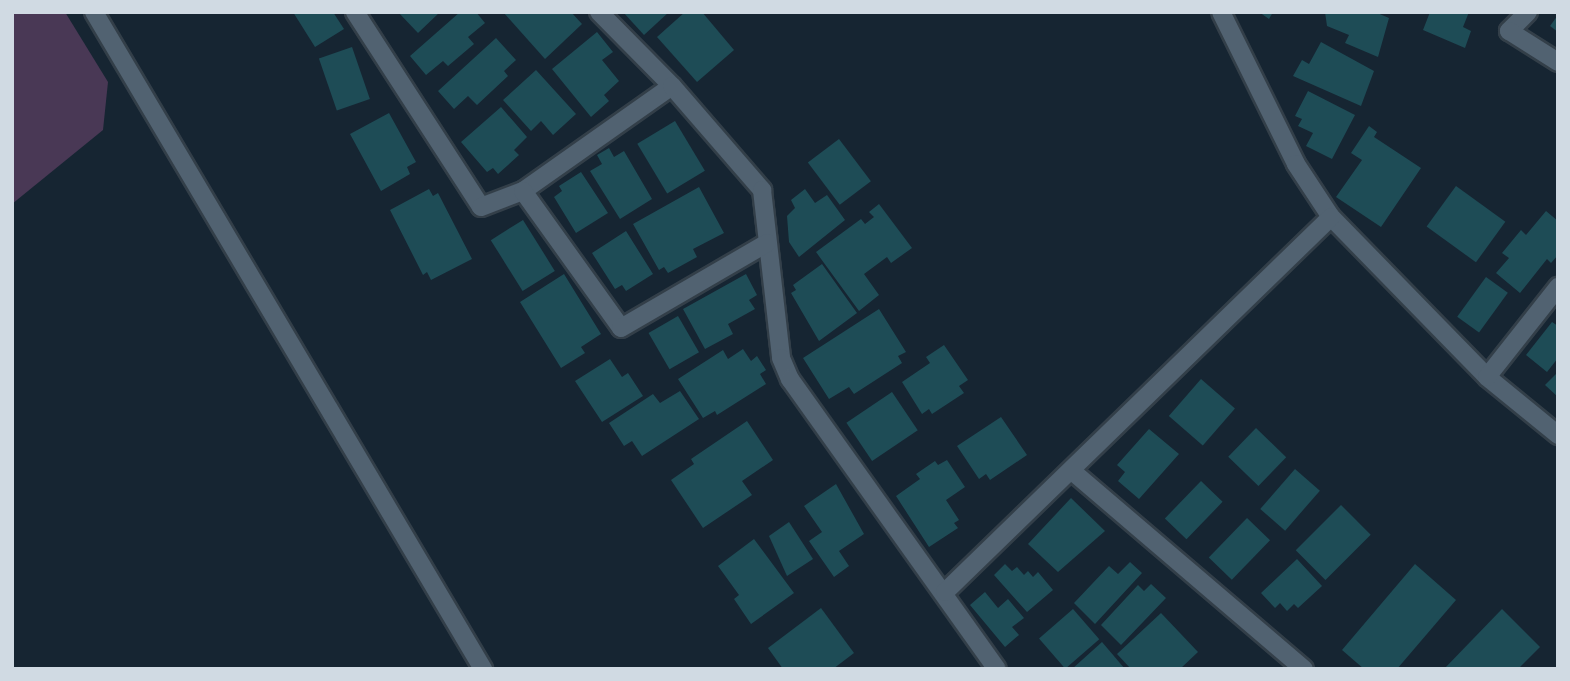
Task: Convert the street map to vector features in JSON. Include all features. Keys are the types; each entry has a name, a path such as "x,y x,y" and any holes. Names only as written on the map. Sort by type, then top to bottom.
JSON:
{"street":[{"path":"94,12 483,669"},
{"path":"355,12 481,207 523,191 672,86"},
{"path":"599,12 672,86 762,190 781,358 790,379 871,498 945,592 997,669"},
{"path":"1221,12 1296,164 1331,217 1487,377 1558,435"},
{"path":"1528,12 1509,31 1558,62"},
{"path":"523,191 621,328 767,243"},
{"path":"945,592 1331,217"},
{"path":"1487,377 1558,287"},
{"path":"1072,471 1304,669"}],"shaded area":[{"path":"12,12 65,12 108,82 103,130 12,204"}],"building":[{"path":"293,12 333,12 344,29 315,47"},
{"path":"398,12 440,12 418,33"},
{"path":"460,12 476,12 485,23 468,37 474,44 448,66 443,61 426,75 410,56"},
{"path":"503,12 571,12 582,24 545,59"},
{"path":"623,12 669,12 644,35"},
{"path":"685,12 702,12 734,50 697,82 657,37"},
{"path":"1259,12 1273,12 1269,19"},
{"path":"1325,12 1375,12 1389,18 1378,57 1345,43 1349,35 1327,26"},
{"path":"1430,12 1469,12 1463,27 1471,31 1465,48 1423,30"},
{"path":"1558,15 1558,32 1550,26"},
{"path":"597,32 613,52 602,60 619,81 604,95 609,101 591,117 552,69"},
{"path":"496,38 516,60 504,71 508,76 477,105 468,96 454,109 438,91"},
{"path":"1321,42 1374,71 1361,106 1293,76 1302,60 1309,64"},
{"path":"352,47 370,99 337,110 319,58"},
{"path":"536,70 576,114 553,135 541,121 531,131 503,100"},
{"path":"1308,91 1355,115 1332,159 1306,146 1313,133 1298,126 1302,119 1295,116"},
{"path":"501,107 527,137 514,150 519,155 498,174 493,168 487,172 461,142"},
{"path":"389,113 416,162 407,167 410,174 381,191 350,134"},
{"path":"675,121 705,171 667,193 637,144"},
{"path":"1369,126 1377,132 1374,137 1421,168 1381,227 1336,197 1362,160 1351,153"},
{"path":"839,139 871,181 840,205 808,162"},
{"path":"609,148 614,157 624,151 652,199 620,219 590,171 602,164 597,155"},
{"path":"581,172 608,213 576,233 554,197 562,191 559,186"},
{"path":"1456,186 1505,222 1476,262 1427,226"},
{"path":"699,187 724,233 693,249 697,257 668,273 664,267 659,270 633,224"},
{"path":"429,189 433,196 438,193 472,259 431,280 427,272 423,275 390,210"},
{"path":"805,189 815,203 827,195 845,220 799,257 789,242 787,216 795,208 791,200"},
{"path":"879,204 912,248 891,263 887,257 864,274 879,295 859,311 816,252 861,219 865,224 874,217 869,212"},
{"path":"1546,211 1558,221 1558,255 1551,263 1547,259 1520,293 1496,273 1509,258 1502,253 1521,230 1526,235"},
{"path":"523,220 555,271 523,291 491,240"},
{"path":"626,231 653,274 626,291 622,285 615,289 592,253"},
{"path":"822,264 857,313 819,341 791,293 796,290 793,285"},
{"path":"564,274 601,334 581,347 585,353 561,368 520,302"},
{"path":"746,274 757,295 749,300 755,309 728,324 733,334 705,349 683,309"},
{"path":"1486,277 1508,293 1479,333 1457,317"},
{"path":"879,309 906,352 898,356 902,363 854,394 849,387 829,399 803,358"},
{"path":"678,316 699,352 670,369 649,333"},
{"path":"1552,322 1558,326 1558,358 1547,372 1526,355"},
{"path":"944,345 968,380 959,386 964,393 932,414 929,409 922,414 902,382 930,363 926,357"},
{"path":"743,349 751,361 757,356 766,370 760,374 766,384 717,415 715,411 703,418 678,379 723,350 728,359"},
{"path":"610,359 622,377 628,373 643,396 602,422 575,381"},
{"path":"1558,372 1558,397 1545,385"},
{"path":"1201,379 1235,409 1203,446 1169,416"},
{"path":"680,391 699,419 642,456 632,441 624,446 609,423 653,394 660,403"},
{"path":"892,392 918,430 872,461 846,423"},
{"path":"1001,417 1027,455 990,480 986,474 979,479 957,446"},
{"path":"747,421 773,460 742,481 752,495 703,528 671,480 694,464 691,459"},
{"path":"1256,428 1286,457 1258,486 1228,457"},
{"path":"1149,429 1179,454 1139,499 1118,481 1125,472 1117,465"},
{"path":"947,460 965,487 946,500 959,520 954,523 958,528 929,547 896,496 920,479 916,474 935,461 938,465"},
{"path":"1295,469 1320,491 1285,531 1260,509"},
{"path":"1201,481 1223,502 1186,539 1165,518"},
{"path":"836,484 864,534 839,551 849,566 834,577 809,541 822,532 804,506"},
{"path":"1071,498 1105,531 1058,572 1028,544"},
{"path":"1341,505 1371,535 1325,580 1296,550"},
{"path":"1247,518 1270,540 1232,580 1209,558"},
{"path":"789,522 813,559 787,576 769,536"},
{"path":"754,539 794,593 751,624 734,599 739,595 718,566"},
{"path":"1297,559 1322,586 1298,608 1294,604 1287,611 1280,603 1275,608 1261,593"},
{"path":"1130,562 1142,573 1095,624 1074,603 1109,566 1118,574"},
{"path":"1005,564 1012,571 1017,567 1024,575 1028,571 1033,577 1038,572 1053,590 1027,612 994,575"},
{"path":"1415,564 1456,600 1397,669 1364,669 1342,650"},
{"path":"1151,584 1166,598 1121,645 1101,625 1138,585 1144,591"},
{"path":"985,592 998,608 1008,599 1024,618 1012,627 1019,635 1005,647 970,605"},
{"path":"821,608 854,653 833,669 783,669 768,648"},
{"path":"1073,609 1099,639 1065,669 1039,639"},
{"path":"1502,609 1540,647 1518,669 1444,669"},
{"path":"1161,613 1198,652 1180,669 1131,669 1117,654"},
{"path":"1102,642 1125,669 1072,669"}]}
